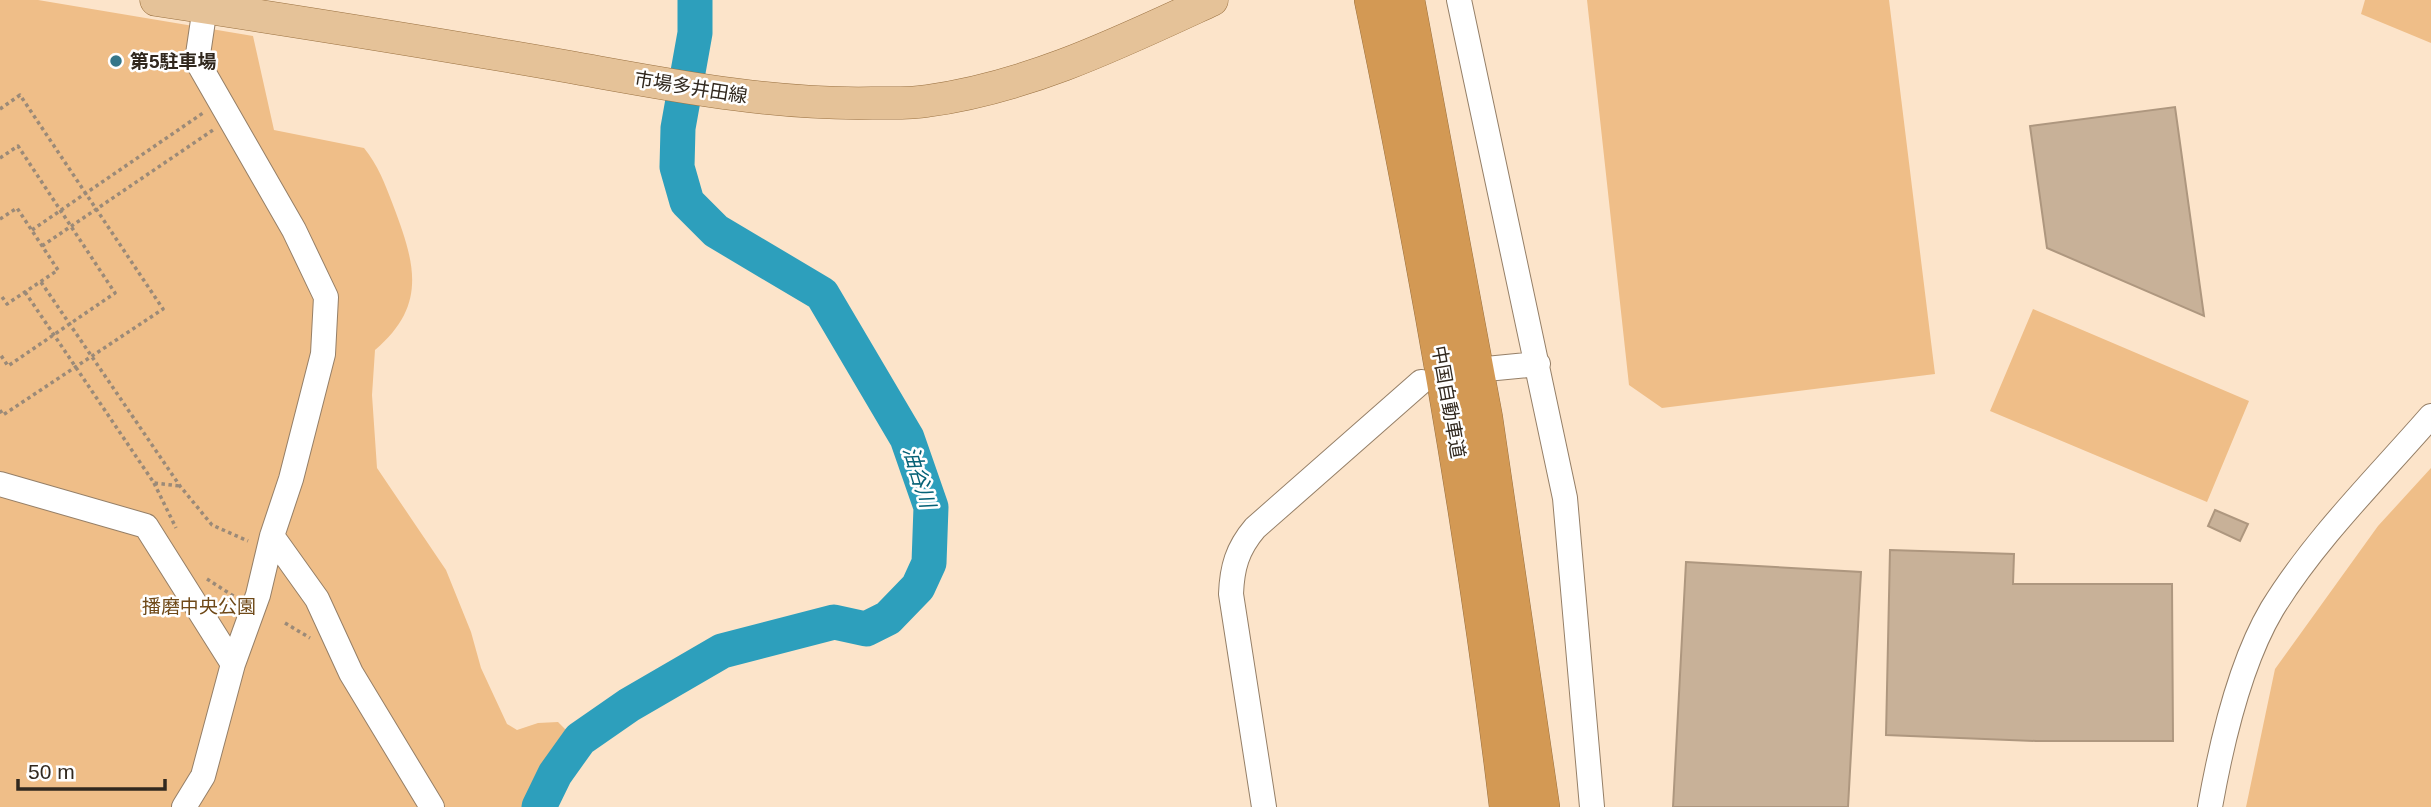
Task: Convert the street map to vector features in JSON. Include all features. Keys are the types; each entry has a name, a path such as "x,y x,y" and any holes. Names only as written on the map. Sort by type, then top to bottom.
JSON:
{"highway":[{"name":"中国自動車道","path":"1373,0 1453,420 1494,688 1508,807"},
{"name":"中国自動車道","path":"1406,0 1484,418 1541,807"}],"main road":[{"name":"市場多井田線","path":"182,3 710,92 788,102 856,103 923,102 987,91 1048,73 1212,0"}],"street":[{"path":"1459,0 1565,498 1592,807"},
{"path":"182,3 197,61 294,230 326,297 323,354 291,479 258,595 233,664 203,776 184,807"},
{"path":"1486,369 1538,364"},
{"path":"1264,807 1240,667 1231,594 1232,567 1243,542 1255,528 1421,382"},
{"path":"2210,807 2242,679 2271,612 2302,565 2431,416"},
{"path":"0,484 146,526 233,664"},
{"path":"271,544 317,599 351,673 432,807"}],"path":[{"path":"0,109 20,95 163,309 4,415 0,410"},
{"path":"32,230 205,112"},
{"path":"42,246 216,128"},
{"path":"0,158 18,146 115,293 8,366 0,354"},
{"path":"0,219 17,208 58,270 7,304 0,294"},
{"path":"41,282 180,486 212,525 271,544"},
{"path":"24,292 154,483 178,532"},
{"path":"154,483 180,486"},
{"path":"201,570 207,580 235,597"}],"green space":[{"name":"播磨中央公園","path":"0,0 38,0 253,36 274,130 364,148 373,161 401,226 411,265 412,282 410,300 403,317 375,350 372,395 377,468 446,570 471,632 481,668 507,724 517,730 538,723 558,722 567,731 536,776 528,807 0,807"},
{"path":"1587,0 1889,0 1935,374 1662,408 1629,385"},
{"path":"2365,0 2431,0 2431,43 2361,14"},
{"path":"2033,309 2249,401 2207,502 1990,411"},
{"path":"2431,468 2431,807 2246,807 2275,669 2378,526"}],"building":[{"path":"2175,107 2204,316 2047,248 2030,126"},
{"path":"2215,510 2248,524 2240,541 2208,526"},
{"path":"1890,550 2014,554 2013,584 2172,584 2173,741 2036,741 1886,735"},
{"path":"1686,562 1861,572 1848,807 1673,807"}],"waterway":[{"name":"油谷川","path":"539,807 555,774 580,739 629,705 722,651 834,622 866,629 888,618 918,587 929,563 931,507 907,438 822,294 716,231 687,202 677,167 678,128 695,33 695,0"}],"place":[{"name":"第5駐車場","path":"116,61"}]}
